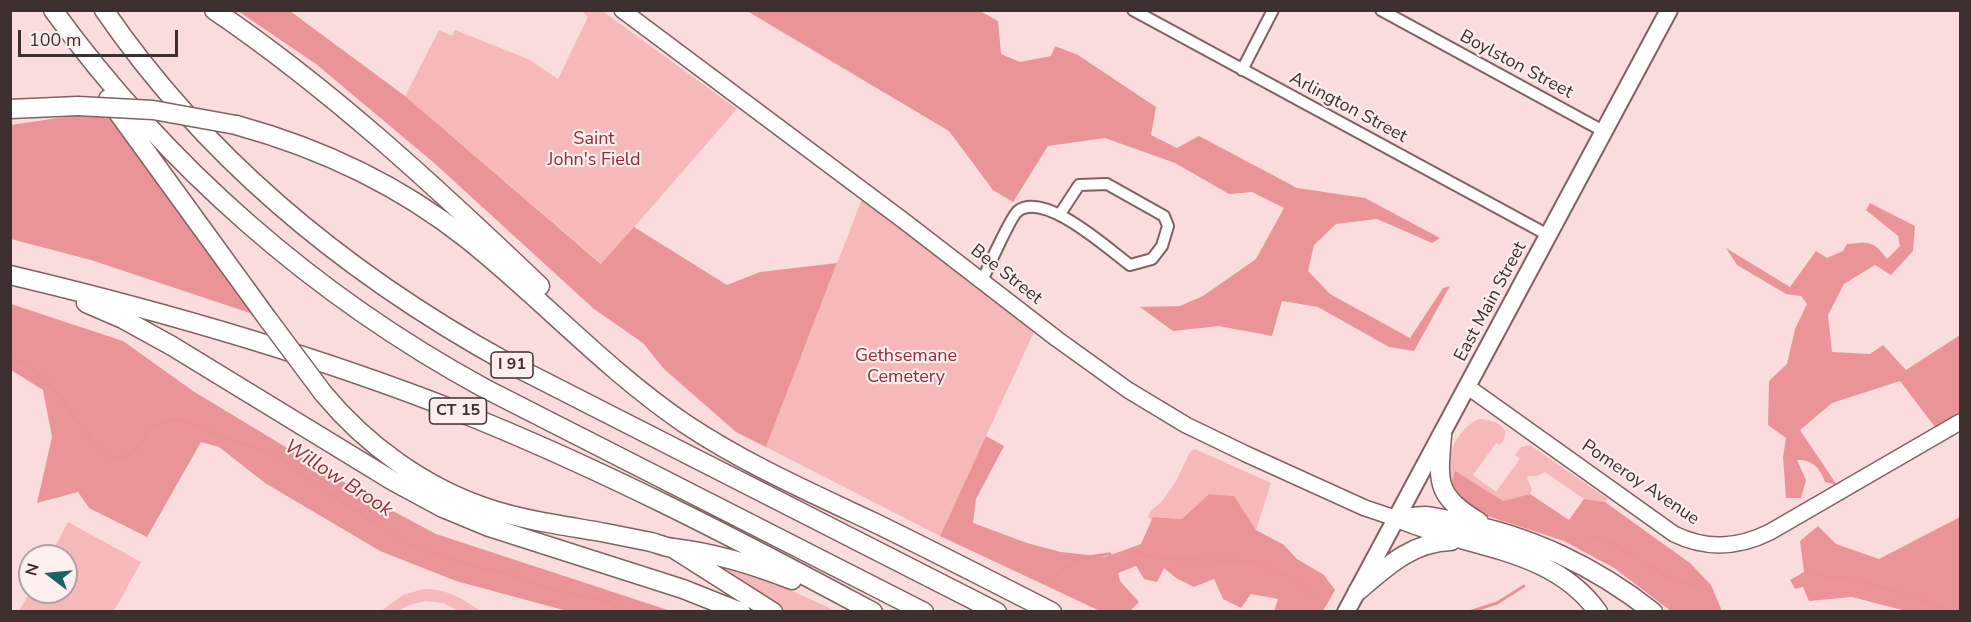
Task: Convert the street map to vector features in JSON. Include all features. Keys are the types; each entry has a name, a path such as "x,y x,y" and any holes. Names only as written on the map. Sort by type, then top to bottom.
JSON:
{"highway":[{"path":"43,10 323,393 355,427 391,457 422,477 462,498 512,515 672,548 692,549 753,565 868,612"},
{"name":"I 91","path":"53,10 107,80 184,165 259,234 342,299 422,352 484,388 924,612"},
{"name":"I 91","path":"104,10 154,78 235,165 301,224 398,297 459,336 508,363 997,612"},
{"path":"214,10 312,81 402,158 602,345 631,384"},
{"path":"10,109 78,106 153,110 236,125 284,139 328,156 377,180 421,206 486,255 631,384 686,424 735,454 1052,612"},
{"path":"14,276 43,290 104,310 147,331 393,481 454,513 489,527 700,596 741,612"},
{"name":"CT 15","path":"14,276 130,305 274,346 450,408 549,449 639,491 873,612"},
{"path":"1442,435 1440,476 1444,493 1459,509 1494,530"},
{"path":"1398,519 1426,516 1494,530 1536,544 1583,566 1617,586 1653,612"},
{"path":"1398,519 1423,530 1520,556 1551,570 1576,586 1598,612"},
{"path":"1358,591 1391,563 1414,549 1437,542 1465,540"},
{"path":"672,548 773,612"}],"main road":[{"name":"East Main Street","path":"1346,612 1398,519 1669,10"}],"street":[{"name":"Bee Street","path":"622,10 1099,369 1166,414 1334,495 1376,513 1398,519"},
{"name":"Arlington Street","path":"1132,10 1548,235"},
{"path":"1242,69 1273,10"},
{"name":"Boylston Street","path":"1381,10 1604,131"},
{"path":"982,281 1016,212 1028,206 1044,208 1060,214 1130,265 1152,259 1162,246 1168,226 1164,216 1107,184 1079,185 1060,214"},
{"name":"Pomeroy Avenue","path":"1468,387 1674,534 1700,544 1714,546 1743,543 1770,532 1960,422"}],"green space":[{"name":"Saint John's Field","path":"601,10 737,109 602,264 405,96 439,30 452,36 455,30 528,59 558,79 588,17 582,11"},
{"name":"Gethsemane Cemetery","path":"862,199 1034,332 940,536 766,447"},
{"path":"1479,419 1497,423 1505,433 1500,445 1496,443 1473,475 1496,492 1520,459 1515,455 1521,447 1530,445 1608,499 1605,502 1584,499 1545,472 1527,478 1532,489 1530,494 1504,501 1462,502 1450,495 1447,469 1451,451 1462,432"},
{"path":"1195,449 1271,483 1256,530 1234,496 1209,494 1182,519 1154,517 1152,520 1148,517 1163,500 1176,481 1190,452"},
{"path":"68,522 141,562 114,611 19,611 23,604 78,604 78,544 56,544"},
{"path":"723,568 779,585 836,611 785,611 723,572"},
{"path":"424,589 454,595 480,611 460,611 443,603 426,601 409,605 398,611 381,611 403,595"}],"shaded area":[{"path":"238,11 290,11 405,96 601,264 634,227 727,285 760,272 837,263 766,447 736,432 664,369 643,343 594,309 433,162 316,64"},
{"path":"747,11 980,11 998,21 1001,54 1020,62 1051,56 1055,46 1078,55 1156,107 1151,135 1177,148 1199,136 1297,188 1365,198 1440,238 1432,243 1377,219 1336,224 1314,245 1308,271 1330,294 1410,338 1443,288 1450,286 1414,351 1389,347 1318,307 1282,301 1272,336 1219,326 1173,331 1140,307 1180,306 1203,296 1256,259 1284,208 1252,192 1229,194 1175,163 1105,138 1048,146 1013,202 993,190 949,131"},
{"path":"86,114 110,115 253,314 91,260 11,239 10,125"},
{"path":"1870,203 1915,226 1913,251 1891,275 1875,265 1844,284 1828,315 1832,352 1870,354 1883,345 1906,370 1960,335 1960,412 1935,427 1900,381 1832,403 1800,430 1837,485 1825,482 1812,463 1797,460 1806,480 1801,498 1786,498 1783,457 1786,438 1768,425 1769,381 1787,364 1795,329 1807,304 1801,296 1786,294 1737,265 1726,248 1790,287 1816,251 1827,258 1843,251 1847,244 1866,243 1878,248 1887,259 1900,246 1898,236 1866,210"},
{"path":"11,304 123,341 193,391 380,504 436,534 671,611 567,611 456,581 380,551 265,483 219,447 201,442 147,537 89,508 78,492 37,503 52,437 43,390 11,370"},
{"path":"986,436 1004,446 976,499 973,523 1027,543 1061,552 1105,557 1141,544 1153,517 1182,519 1209,494 1234,496 1256,530 1284,545 1297,559 1324,575 1335,590 1323,611 1274,611 1278,599 1251,594 1241,608 1223,599 1214,579 1194,587 1176,578 1164,568 1157,582 1144,579 1136,566 1118,573 1120,581 1139,602 1130,611 1100,611 940,536"},
{"path":"1455,471 1503,501 1530,494 1569,520 1584,499 1605,502 1690,563 1711,585 1722,611 1671,611 1614,568 1564,541 1478,513 1462,502 1452,482"},
{"path":"1960,517 1960,611 1906,611 1852,597 1809,601 1803,587 1795,589 1790,580 1804,572 1800,541 1818,526 1836,544 1879,559"}],"waterway":[{"name":"Willow Brook","path":"10,357 24,363 46,380 90,438 111,457 124,457 135,451 152,428 162,422 179,419 233,441 274,453 313,483 422,550 483,569 508,573 545,588 606,601 625,612"},
{"name":"Willow Brook","path":"1588,542 1600,536 1677,582 1712,591"},
{"name":"Willow Brook","path":"1134,553 1166,559 1248,561 1296,580 1317,600"},
{"name":"Willow Brook","path":"1053,578 1079,560 1110,554"},
{"name":"Willow Brook","path":"1805,567 1825,577 1851,579 1901,592 1956,612"},
{"name":"Willow Brook","path":"1469,612 1497,603 1524,586"}]}
